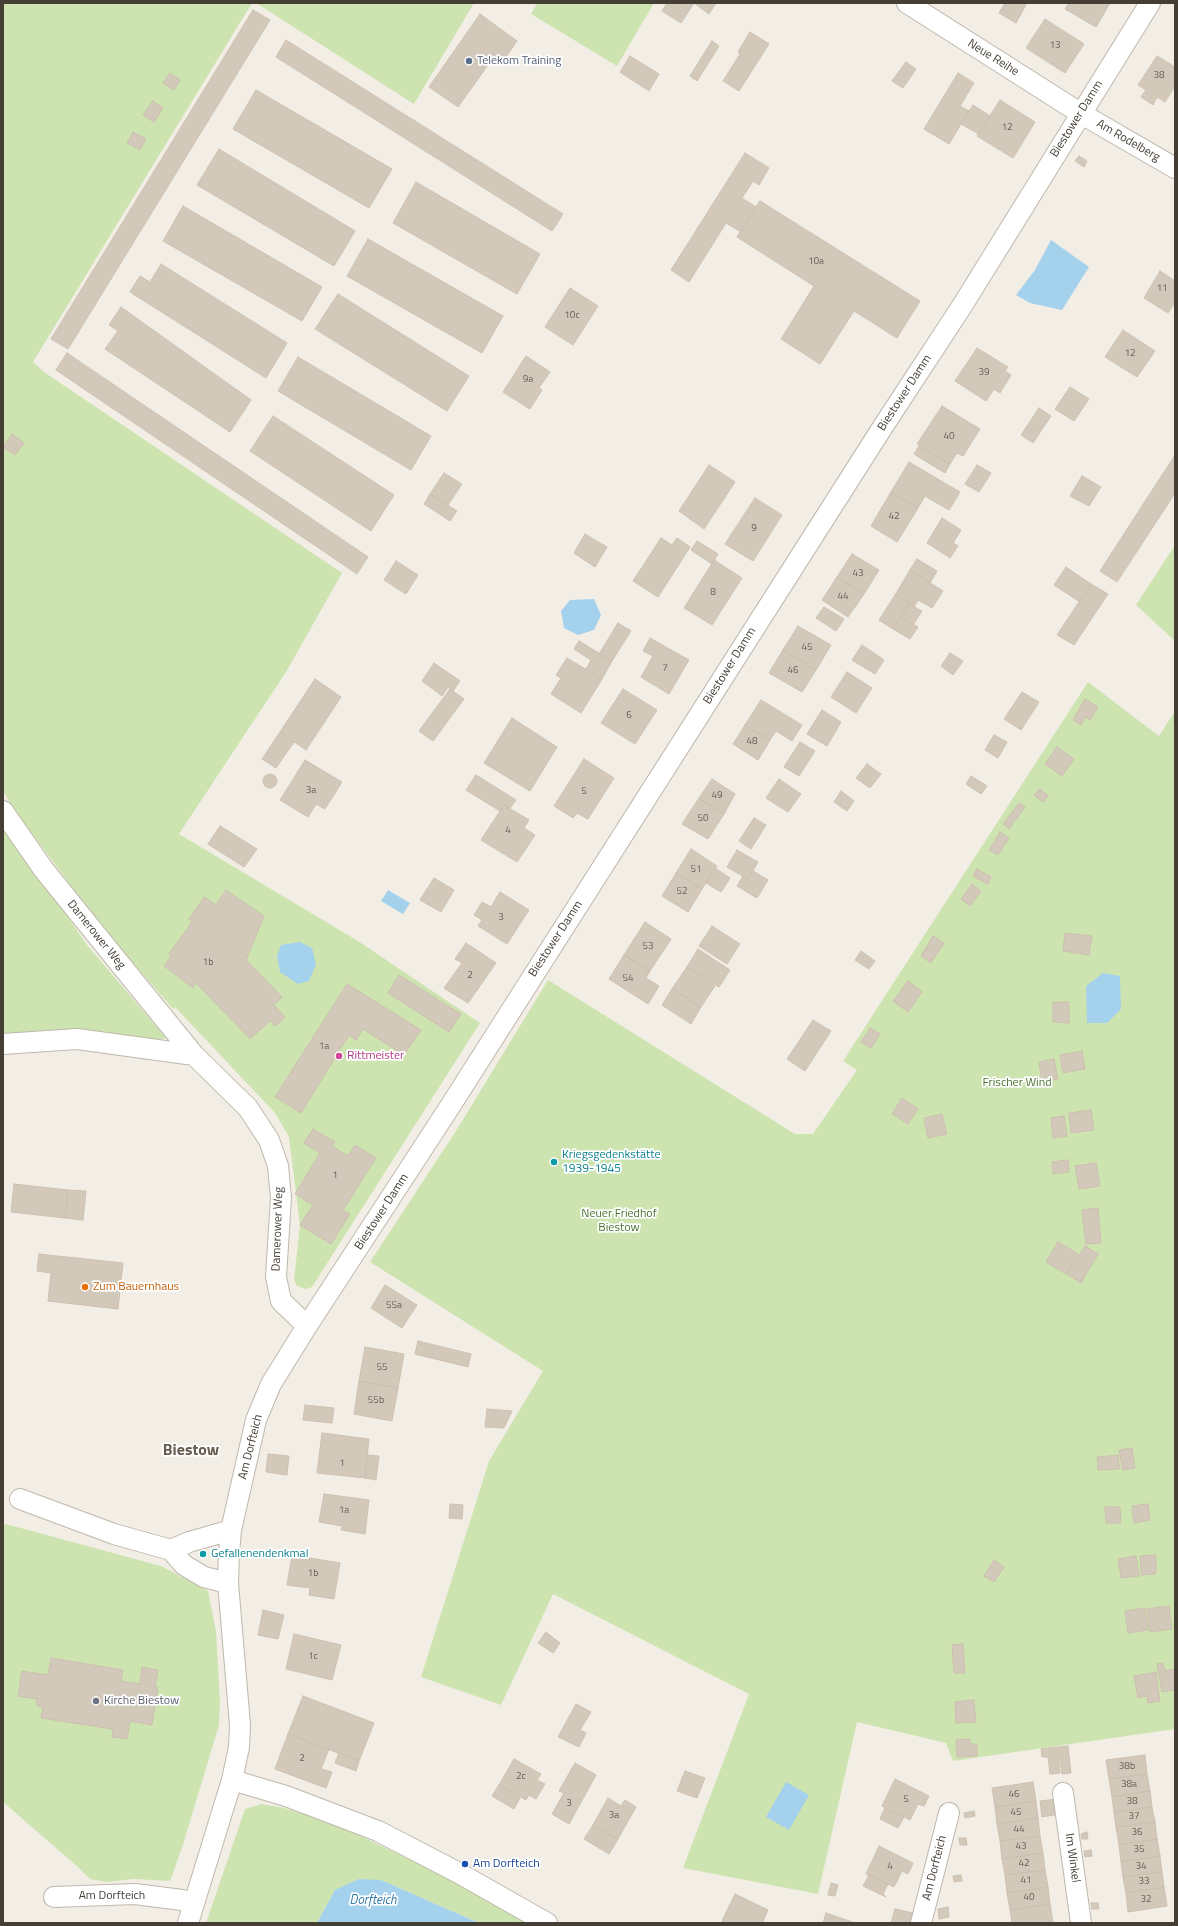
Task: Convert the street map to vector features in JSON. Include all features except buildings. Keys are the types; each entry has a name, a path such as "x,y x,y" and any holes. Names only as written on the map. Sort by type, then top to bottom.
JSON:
{"street":[{"name":"Neue Reihe","path":"907,3 1080,113"},
{"name":"Biestower Damm","path":"307,1326 453,1102 884,425 962,306 1080,113 1150,3"},
{"name":"Am Rodelberg","path":"1080,113 1175,168"},
{"name":"Damerower Weg","path":"3,811 44,870 194,1055 248,1108 269,1140 278,1166 281,1198 276,1277 282,1302 307,1326"},
{"path":"3,1044 77,1040 194,1055"},
{"name":"Am Dorfteich","path":"188,1923 232,1780 239,1747 240,1725 228,1583 231,1530 256,1420 271,1384 307,1326"},
{"path":"20,1499 114,1534 171,1550 184,1565 204,1577 228,1583"},
{"path":"171,1550 189,1542 231,1530"},
{"path":"232,1780 286,1796 378,1831 457,1872 547,1923"},
{"name":"Im Winkel","path":"1063,1793 1081,1923"},
{"name":"Am Dorfteich","path":"921,1923 949,1813"},
{"name":"Am Dorfteich","path":"54,1897 135,1894 182,1900 194,1904"}],"green space":[{"path":"3,3 252,3 33,362 44,372 342,573 286,672 179,834 358,941 480,1023 312,1287 306,1289 297,1286 294,1280 300,1225 289,1137 275,1113 175,1007 173,1009 102,927 12,807 3,790"},
{"path":"256,3 474,3 414,104"},
{"path":"537,3 654,3 617,66 531,14"},
{"path":"1175,545 1175,641 1136,605"},
{"path":"1088,682 1159,736 1175,711 1175,1729 953,1761 946,1743 857,1722 818,1894 683,1868 749,1694 553,1594 501,1705 421,1677 489,1461 543,1371 370,1262 456,1131 548,980 795,1134 813,1134 857,1070 843,1061"},
{"path":"3,822 87,945 166,1038 157,1040 73,1031 3,1033"},
{"path":"6,1524 161,1566 208,1591 216,1631 220,1702 219,1725 182,1848 170,1881 134,1879 106,1882 90,1879 3,1802 3,1526"},
{"path":"262,1804 284,1808 335,1824 436,1872 526,1923 479,1923 381,1880 335,1890 317,1923 206,1923 245,1809"}],"water":[{"path":"1051,240 1089,267 1062,310 1030,303 1016,295 1035,270"},
{"path":"594,599 601,615 594,630 578,635 564,628 561,611 570,600"},
{"path":"388,890 410,903 403,914 381,901"},
{"path":"300,942 312,948 316,964 309,981 298,984 280,972 277,956 281,945"},
{"path":"1103,973 1120,976 1121,1009 1107,1023 1087,1023 1086,986"},
{"path":"786,1782 809,1795 789,1830 766,1817"},
{"name":"Dorfteich","path":"359,1879 381,1880 479,1923 317,1923 335,1890"}],"place":[{"name":"Telekom Training","path":"469,61"},
{"name":"Rittmeister","path":"339,1056"},
{"name":"Kriegsgedenkstätte 1939-1945","path":"554,1162"},
{"name":"Zum Bauernhaus","path":"85,1287"},
{"name":"Gefallenendenkmal","path":"203,1554"},
{"name":"Kirche Biestow","path":"96,1701"},
{"name":"Am Dorfteich","path":"465,1864"}],"district":[{"name":"Biestow","path":"191,1451"}],"park label":[{"name":"Frischer Wind","path":"1017,1083"},
{"name":"Neuer Friedhof Biestow","path":"619,1221"}]}
